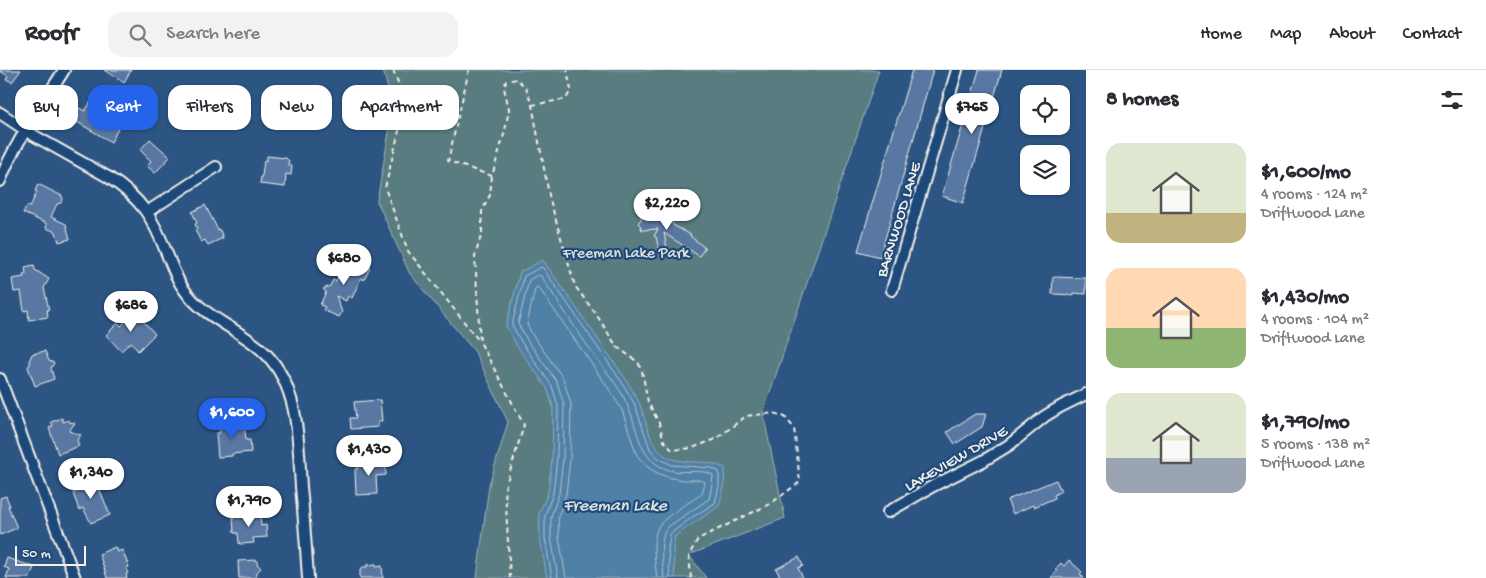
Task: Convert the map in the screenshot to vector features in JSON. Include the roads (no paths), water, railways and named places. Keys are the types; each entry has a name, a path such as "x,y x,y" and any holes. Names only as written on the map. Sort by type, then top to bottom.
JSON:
{"street":[{"path":"0,181 9,160 64,70"},
{"name":"BARNWOOD LANE","path":"892,290 957,70"},
{"path":"0,113 26,131 119,184 136,199 147,212 157,229 179,283 190,298 205,312 239,332 260,348 276,365 287,386 295,419 308,578"},
{"path":"147,212 216,167"},
{"path":"0,378 75,578"},
{"name":"LAKEVIEW DRIVE","path":"888,512 933,486 983,461 1009,445 1045,416 1086,394"}],"water":[{"name":"Freeman Lake","path":"543,260 627,381 639,402 655,446 667,457 676,460 705,463 725,468 724,487 719,506 675,536 673,550 675,578 547,578 540,538 539,513 548,493 552,458 553,407 547,388 517,346 506,326 520,272"}],"park label":[{"name":"Freeman Lake Park","path":"626,251"}]}
